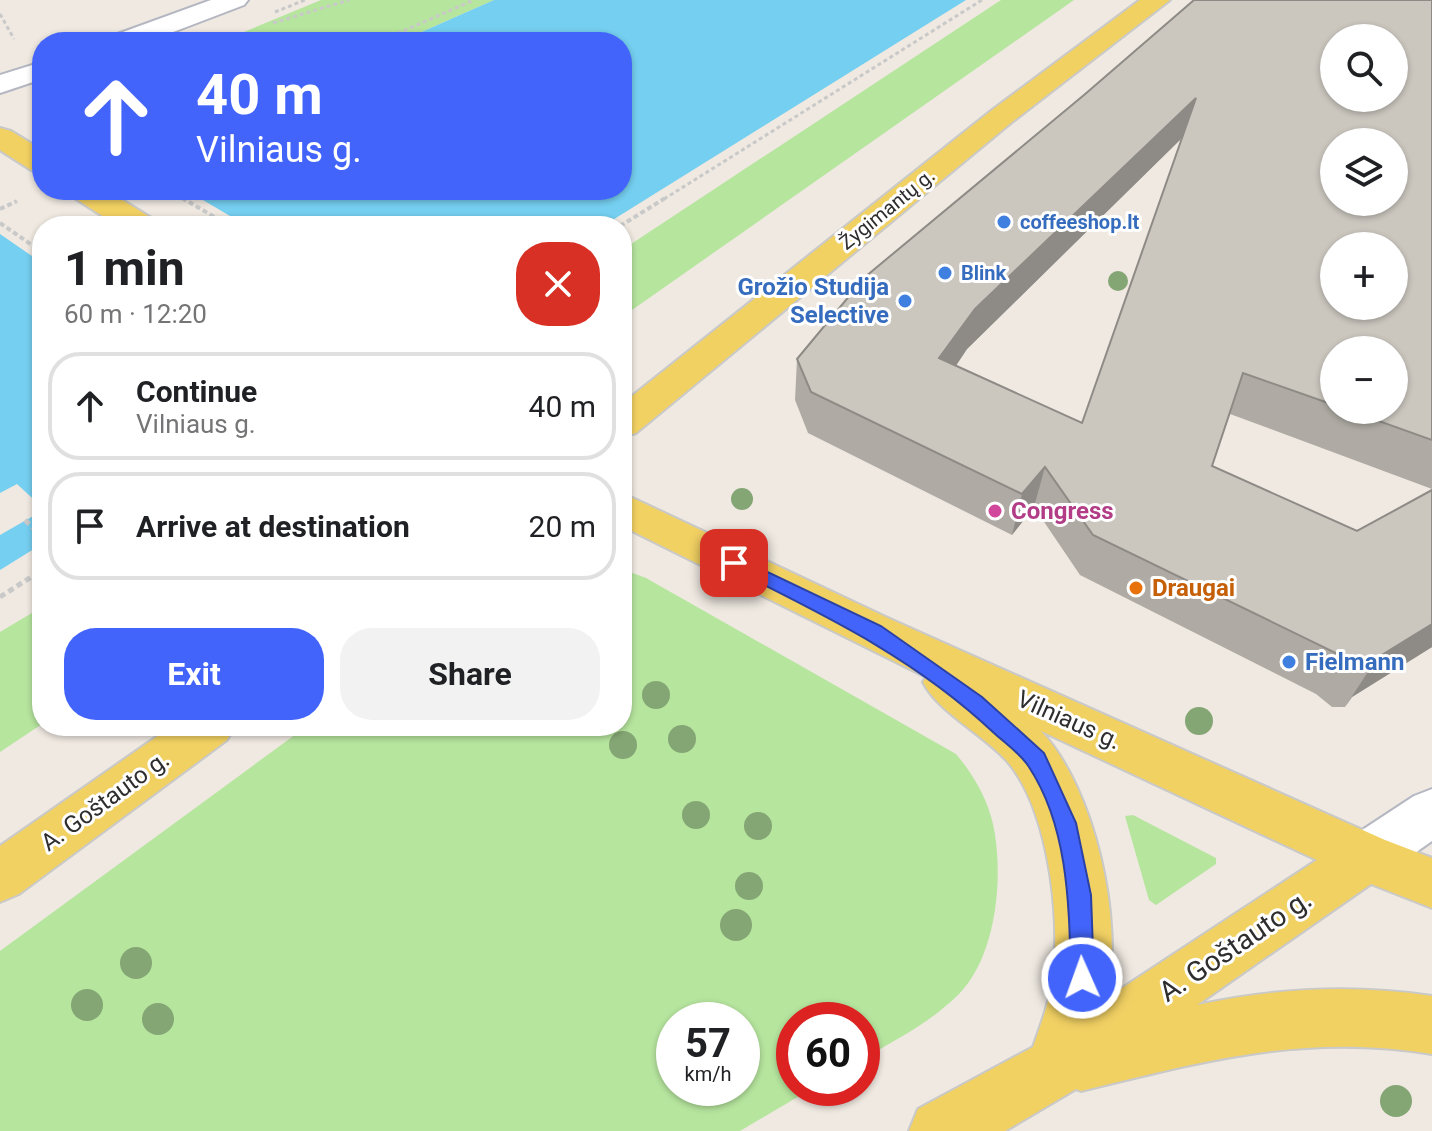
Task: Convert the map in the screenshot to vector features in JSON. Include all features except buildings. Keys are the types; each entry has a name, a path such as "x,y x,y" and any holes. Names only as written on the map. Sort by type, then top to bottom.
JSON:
{"main road":[{"name":"Žygimantų g.","path":"632,416 1002,116 1157,0"},
{"path":"0,137 32,157"},
{"path":"100,200 125,216"},
{"name":"Vilniaus g.","path":"632,513 874,632 1366,857 1432,883"},
{"path":"874,632 975,702 1036,760 1065,823 1080,895 1082,978 1056,1067 1235,1026 1318,1014 1391,1017 1432,1025"},
{"name":"A. Goštauto g.","path":"0,877 196,736"},
{"name":"A. Goštauto g.","path":"940,1131 1056,1067 1366,857"}],"street":[{"path":"149,32 235,0"},
{"path":"0,84 32,73"},
{"path":"1366,857 1432,812"}],"path":[{"path":"270,23 349,0"},
{"path":"401,32 474,0"},
{"path":"632,219 982,0"},
{"path":"0,14 16,43"},
{"path":"185,200 213,216"},
{"path":"0,223 32,245"},
{"path":"25,520 32,527"},
{"path":"0,597 32,576"}],"green space":[{"path":"321,0 494,0 422,32 244,32"},
{"path":"1001,0 1074,0 632,310 632,243"},
{"path":"632,573 956,754 974,778 990,814 996,844 997,890 989,937 972,978 937,1013 880,1049 880,1002 776,1002 776,1106 782,1106 740,1131 0,1131 0,951 293,736 632,736"},
{"path":"32,613 32,731 0,752 0,632"},
{"path":"1133,815 1216,858 1216,864 1156,905 1149,900 1125,816"}],"water":[{"path":"494,0 966,0 619,216 32,216 32,550 0,570 0,219 43,200 632,200 632,32 422,32"}],"pier":[{"path":"33,200 203,200 230,216 32,216 32,256 0,234 0,215"},
{"path":"17,484 32,498 32,517 0,535 0,493"}],"place":[{"name":"coffeeshop.lt","path":"1004,222"},
{"name":"Blink","path":"945,273"},
{"name":"Grožio Studija Selective","path":"905,301"},
{"name":"Congress","path":"995,511"},
{"name":"Draugai","path":"1136,588"},
{"name":"Fielmann","path":"1289,662"}],"route":[{"path":"734,563 874,632 975,702 1036,760 1065,823 1080,895 1082,978"}]}
